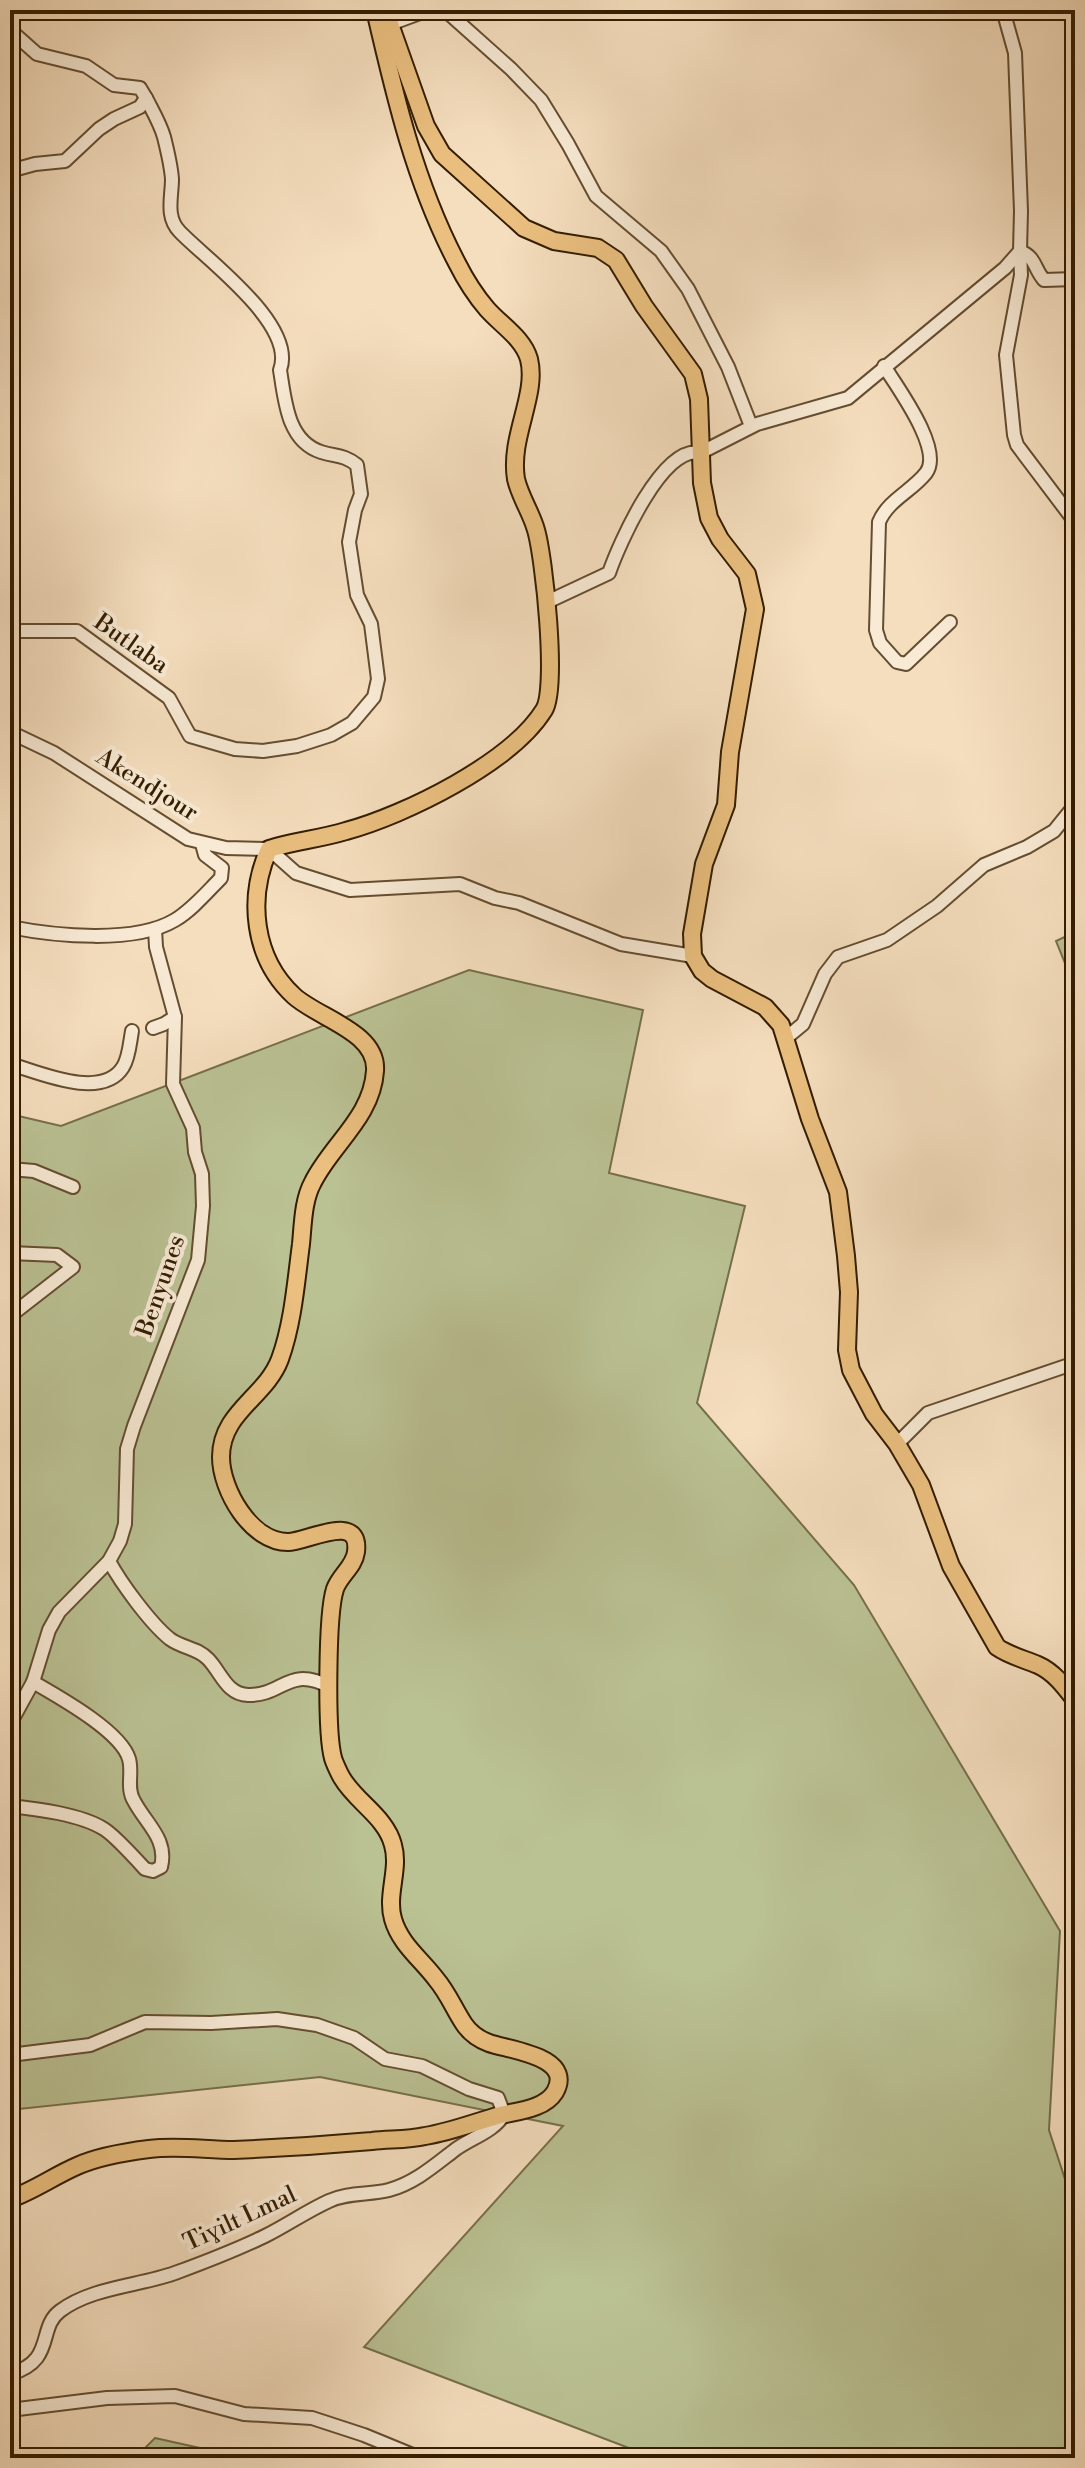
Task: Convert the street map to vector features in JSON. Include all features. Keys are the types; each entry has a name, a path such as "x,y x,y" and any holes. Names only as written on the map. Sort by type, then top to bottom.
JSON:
{"main road":[{"path":"10,2199 83,2164 120,2154 155,2148 228,2150 422,2137 531,2108 556,2090 556,2072 544,2059 478,2038 467,2029 437,1980 401,1939 391,1914 395,1862 393,1845 381,1822 340,1775 333,1757 329,1725 333,1603 340,1579 354,1560 356,1543 353,1536 347,1531 338,1530 296,1541 277,1541 267,1536 241,1511 229,1490 221,1464 224,1437 232,1419 263,1388 280,1359 297,1274 306,1203 313,1182 350,1133 363,1110 376,1069 368,1046 356,1035 295,997 277,979 268,962 259,933 255,901 259,875 269,849 344,832 455,784 512,745 544,710 549,699 550,665 540,551 535,527 517,482 514,461 530,383 529,361 520,341 488,310 471,287 426,194 402,124 375,10"},
{"path":"388,17 426,126 442,154 524,228 554,241 598,248 616,260 644,306 693,374 699,399 700,453 709,518 720,539 747,574 755,609 730,752 726,805 704,864 692,934 693,956 702,971 712,979 765,1007 781,1025 796,1078 838,1192 849,1292 847,1350 851,1370 874,1414 897,1444 925,1493 951,1566 997,1647 1047,1671 1075,1700"}],"street":[{"path":"388,17 428,10"},
{"path":"445,10 541,100 596,196 661,251 688,289 728,367 751,426"},
{"path":"1003,10 1015,53 1021,211 1021,275 1006,355 1014,435 1017,445 1075,522"},
{"path":"10,30 37,54 86,66 114,85 140,88 146,98 140,107 99,129 65,161 35,164 10,171"},
{"name":"Butlaba","path":"10,631 77,631 169,698 190,736 235,749 263,751 297,746 331,735 352,723 364,711 376,690 377,666 371,624 357,595 349,542 361,494 357,465 346,457 321,452 303,443 291,424 280,370 283,363 280,342 272,327 226,273 177,229 169,207 172,179 163,135 146,98"},
{"path":"545,603 609,573 634,516 666,468 682,455 691,451 700,453 751,426 848,398 1005,268 1020,251"},
{"path":"1020,251 1029,254 1035,261 1044,280 1075,279"},
{"path":"884,366 911,409 931,451 931,463 927,472 888,507 879,522 877,637 897,662 906,664 950,622"},
{"name":"Akendjour","path":"10,732 54,753 176,832 202,844 269,849"},
{"path":"786,1038 803,1024 825,974 838,957 887,940 937,906 984,865 1027,847 1054,831 1075,805"},
{"path":"10,927 100,934 155,929 179,917 221,878 222,868 205,855 202,844"},
{"path":"269,849 296,873 350,890 460,884 495,898 519,903 621,944 693,956"},
{"name":"Benyunes","path":"10,1724 33,1682 49,1630 59,1612 109,1561 120,1541 125,1524 125,1474 134,1426 202,1243 204,1191 195,1152 195,1136 173,1084 175,1017 156,947 155,929"},
{"path":"153,1028 175,1017"},
{"path":"10,1064 80,1084 101,1081 114,1077 124,1066 132,1031"},
{"path":"10,1169 34,1171 73,1187"},
{"path":"10,1253 57,1255 73,1267 10,1316"},
{"path":"897,1444 928,1413 1075,1363"},
{"path":"109,1561 123,1586 167,1637 205,1656 236,1692 255,1694 302,1678 313,1679 330,1687"},
{"path":"10,1806 89,1822 105,1830 145,1869 153,1871 161,1867 163,1847 132,1797 130,1764 123,1748 73,1704 33,1682"},
{"path":"10,2055 90,2045 145,2022 211,2023 277,2019 327,2028 361,2041 385,2059 422,2066 469,2089 498,2098 504,2114"},
{"name":"Tiɣilt Lmal","path":"10,2374 22,2370 39,2355 54,2317 65,2308 102,2293 210,2260 341,2197 403,2185 499,2122 504,2114"},
{"path":"10,2410 107,2398 175,2396 244,2414 312,2418 420,2458"}],"green space":[{"path":"1075,932 1075,988 1056,941"},
{"path":"469,970 643,1010 609,1173 745,1206 697,1403 854,1585 1060,1931 1049,2130 1075,2210 1075,2458 655,2458 364,2347 563,2126 320,2077 10,2110 10,1114 61,1126"},
{"path":"155,2438 245,2458 135,2458"}]}
